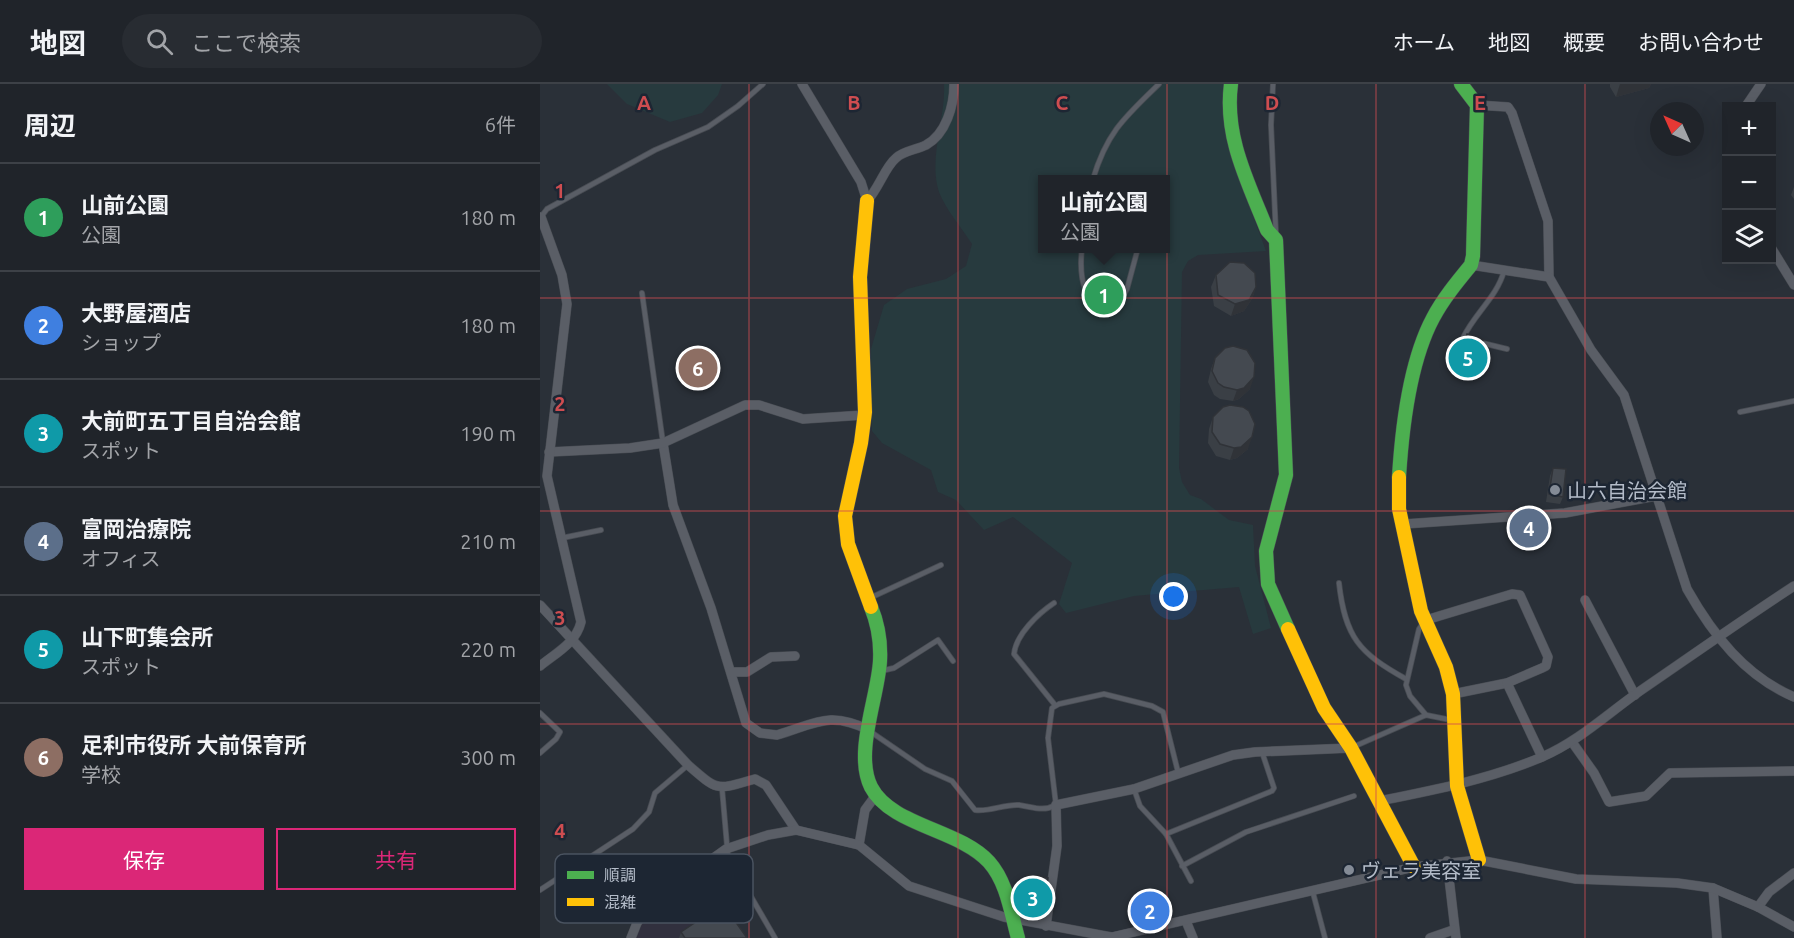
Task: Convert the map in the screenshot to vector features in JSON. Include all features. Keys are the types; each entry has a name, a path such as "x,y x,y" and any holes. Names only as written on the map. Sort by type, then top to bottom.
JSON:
{"street":[{"path":"802,84 849,162 867,201 860,275 863,432 848,488 845,513 849,553 868,600 880,645 879,671 869,730 867,776 876,795 892,809 966,843 987,861 1004,889 1018,938"},
{"path":"867,201 878,188 896,158 936,138 945,124 954,99 954,84"},
{"path":"1231,84 1227,99 1233,139 1267,230 1276,240 1286,475 1283,494 1269,533 1266,551 1268,584 1319,699 1351,748 1414,867"},
{"path":"1461,84 1463,90 1476,105 1471,265 1434,316 1419,361 1400,459 1398,515 1404,524 1421,611 1446,667 1453,694 1457,786 1479,860"},
{"path":"1749,102 1761,84"},
{"path":"1476,105 1508,107 1512,112 1548,221 1549,277 1591,350 1624,395 1687,589 1718,637 1763,681 1794,697"},
{"path":"540,666 571,642 579,633 581,622 547,476 567,304 562,276 541,217"},
{"path":"1776,256 1794,285"},
{"path":"1471,265 1549,277"},
{"path":"549,452 630,448 663,443 745,405 759,405 803,419 864,415"},
{"path":"663,443 673,505 711,608 746,723 760,733 777,735 829,718 854,723 869,730"},
{"path":"1404,524 1555,514 1656,495"},
{"path":"1379,801 1457,786 1542,757 1572,742 1635,695 1794,586"},
{"path":"1426,620 1512,594 1520,595 1548,661 1542,668 1507,683 1453,694"},
{"path":"1585,600 1635,695"},
{"path":"540,605 571,642 688,765 713,787 722,788 755,779 760,781 766,785 796,830"},
{"path":"731,672 747,672 771,657 795,657"},
{"path":"1507,683 1542,757"},
{"path":"1572,742 1594,773 1609,802 1646,796 1670,773 1794,771"},
{"path":"1046,926 1056,846 1056,805 1134,789 1233,755 1351,748"},
{"path":"859,845 865,810 876,795"},
{"path":"719,854 726,849 796,830 859,845 909,886 1012,918 1109,938 1414,867 1446,861 1479,860 1576,879 1677,883 1713,888 1758,907 1794,927"},
{"path":"1430,938 1454,934 1446,861"},
{"path":"1758,907 1766,896 1794,873"},
{"path":"1713,888 1717,938"},
{"path":"1186,921 1193,938"},
{"path":"631,938 639,923"}],"lane":[{"path":"541,217 547,209 655,150 721,119 763,84"},
{"path":"1095,175 1104,146 1117,125 1159,84"},
{"path":"1273,84 1271,125 1276,240"},
{"path":"1082,253 1080,268 1086,291 1091,299 1109,306 1119,303 1127,289 1137,253"},
{"path":"1504,271 1498,287 1472,320 1462,338 1507,349"},
{"path":"642,293 663,443"},
{"path":"1740,412 1794,401"},
{"path":"560,538 601,530"},
{"path":"868,600 941,565"},
{"path":"1340,583 1352,636 1380,663 1406,679"},
{"path":"1054,603 1039,614 1015,646 1014,654 1055,705"},
{"path":"1426,620 1419,629 1406,679 1410,696 1426,715"},
{"path":"879,671 894,668 938,640 953,661"},
{"path":"869,730 925,769 952,781 975,810 1016,805 1033,809 1056,805 1048,738 1050,714 1055,705 1104,694 1163,712 1179,772"},
{"path":"540,713 560,732 556,740 540,753"},
{"path":"1351,748 1426,715 1453,720"},
{"path":"1166,834 1272,790 1274,788 1262,752"},
{"path":"595,854 633,829 649,812 655,793 688,765"},
{"path":"722,788 728,854"},
{"path":"1134,789 1140,806 1166,834 1191,881"},
{"path":"1182,866 1246,832 1354,796"},
{"path":"540,890 555,880"},
{"path":"1312,889 1325,938"},
{"path":"753,903 775,938"}],"shaded area":[{"path":"642,923 730,923 741,938 635,938"}],"green space":[{"path":"607,84 722,84 718,95 702,113 670,122 627,104"},
{"path":"944,84 1230,84 1238,175 1266,251 1198,255 1188,261 1182,272 1179,468 1182,482 1190,495 1201,499 1229,520 1253,525 1255,566 1271,628 1253,634 1239,587 1134,596 1066,613 1059,604 1072,563 1013,517 984,530 956,500 938,492 931,470 882,443 872,431 871,349 884,305 907,289 946,279 966,266 972,244 946,205 939,192 936,179 936,152 943,110"}],"building":[{"path":"1230,262 1244,263 1255,273 1256,287 1249,300 1235,304 1218,295 1216,275"},
{"path":"1467,334 1483,340 1475,366 1459,361"},
{"path":"1233,346 1247,350 1255,363 1254,377 1244,388 1237,390 1218,383 1212,371 1215,358 1225,348"},
{"path":"1230,405 1243,407 1249,411 1255,424 1252,437 1241,447 1234,448 1220,444 1212,432 1213,417 1223,407"},
{"path":"1553,468 1566,469 1563,497 1549,494"},
{"path":"1028,875 1048,878 1044,906 1024,903"},
{"path":"694,923 736,923 747,938 685,938 681,932"}],"traffic: fast":[{"path":"1231,84 1231,122 1239,159 1267,230 1276,240 1286,475 1266,551 1268,584 1288,629"},
{"path":"1399,477 1408,395 1418,354 1433,318 1471,265 1473,256 1477,105 1461,84"},
{"path":"871,607 876,620 880,654 866,742 866,773 871,787 894,811 961,842 989,862 1004,888 1018,938"}],"traffic: slow":[{"path":"867,201 860,277 865,412 861,443 845,516 848,544 871,607"},
{"path":"1399,477 1399,509 1421,611 1446,667 1453,694 1457,786 1479,860"},
{"path":"1288,629 1324,708 1351,748 1414,867"}],"place":[{"name":"山前公園","path":"1104,295"},
{"name":"山下町集会所","path":"1468,358"},
{"name":"足利市役所 大前保育所","path":"698,368"},
{"name":"山六自治会館","path":"1555,490"},
{"name":"富岡治療院","path":"1529,528"},
{"name":"ヴェラ美容室","path":"1349,870"},
{"name":"大前町五丁目自治会館","path":"1033,898"},
{"name":"大野屋酒店","path":"1150,911"}]}
